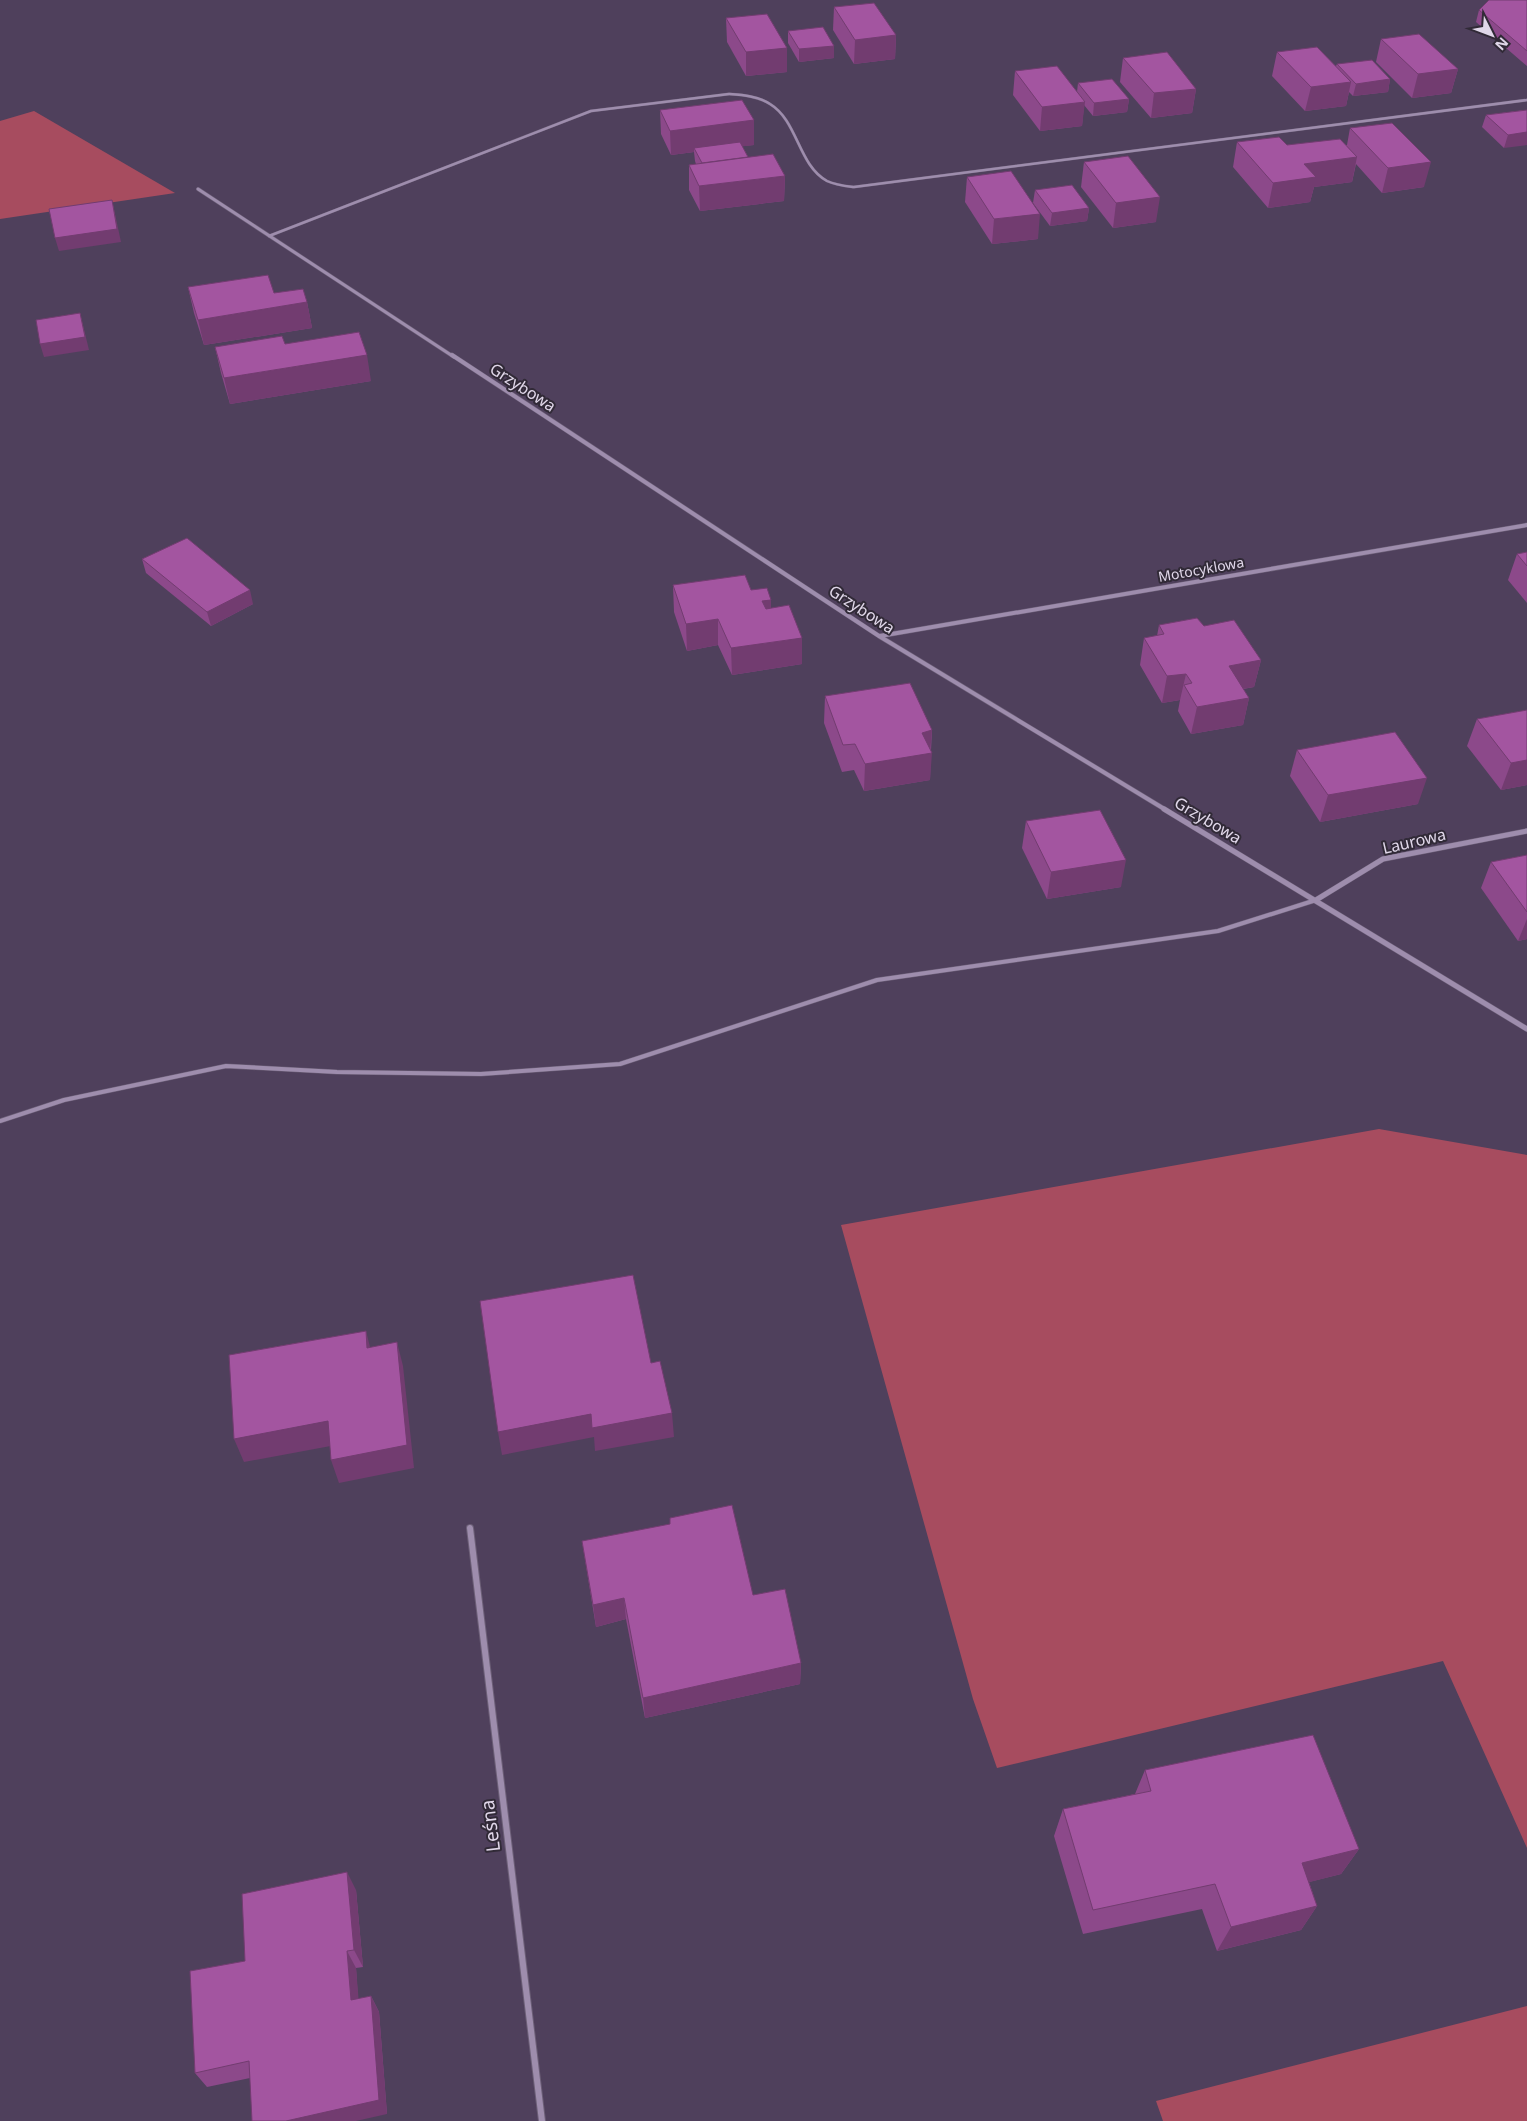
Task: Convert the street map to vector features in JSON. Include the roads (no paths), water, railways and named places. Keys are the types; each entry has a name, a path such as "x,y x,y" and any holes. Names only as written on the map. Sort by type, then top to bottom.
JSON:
{"street":[{"name":"Grzybowa","path":"198,188 879,636 1527,1029"},
{"name":"Motocyklowa","path":"879,636 1527,525"},
{"name":"Laurowa","path":"1316,900 1384,859 1527,831"},
{"name":"Leśna","path":"470,1528 542,2121"}],"lane":[{"path":"269,236 591,111 729,94 748,94 761,98 780,110 817,173 828,182 854,187 1527,100"},
{"path":"0,1121 64,1100 226,1066 337,1072 481,1074 620,1064 877,980 1218,931 1316,900"}]}
